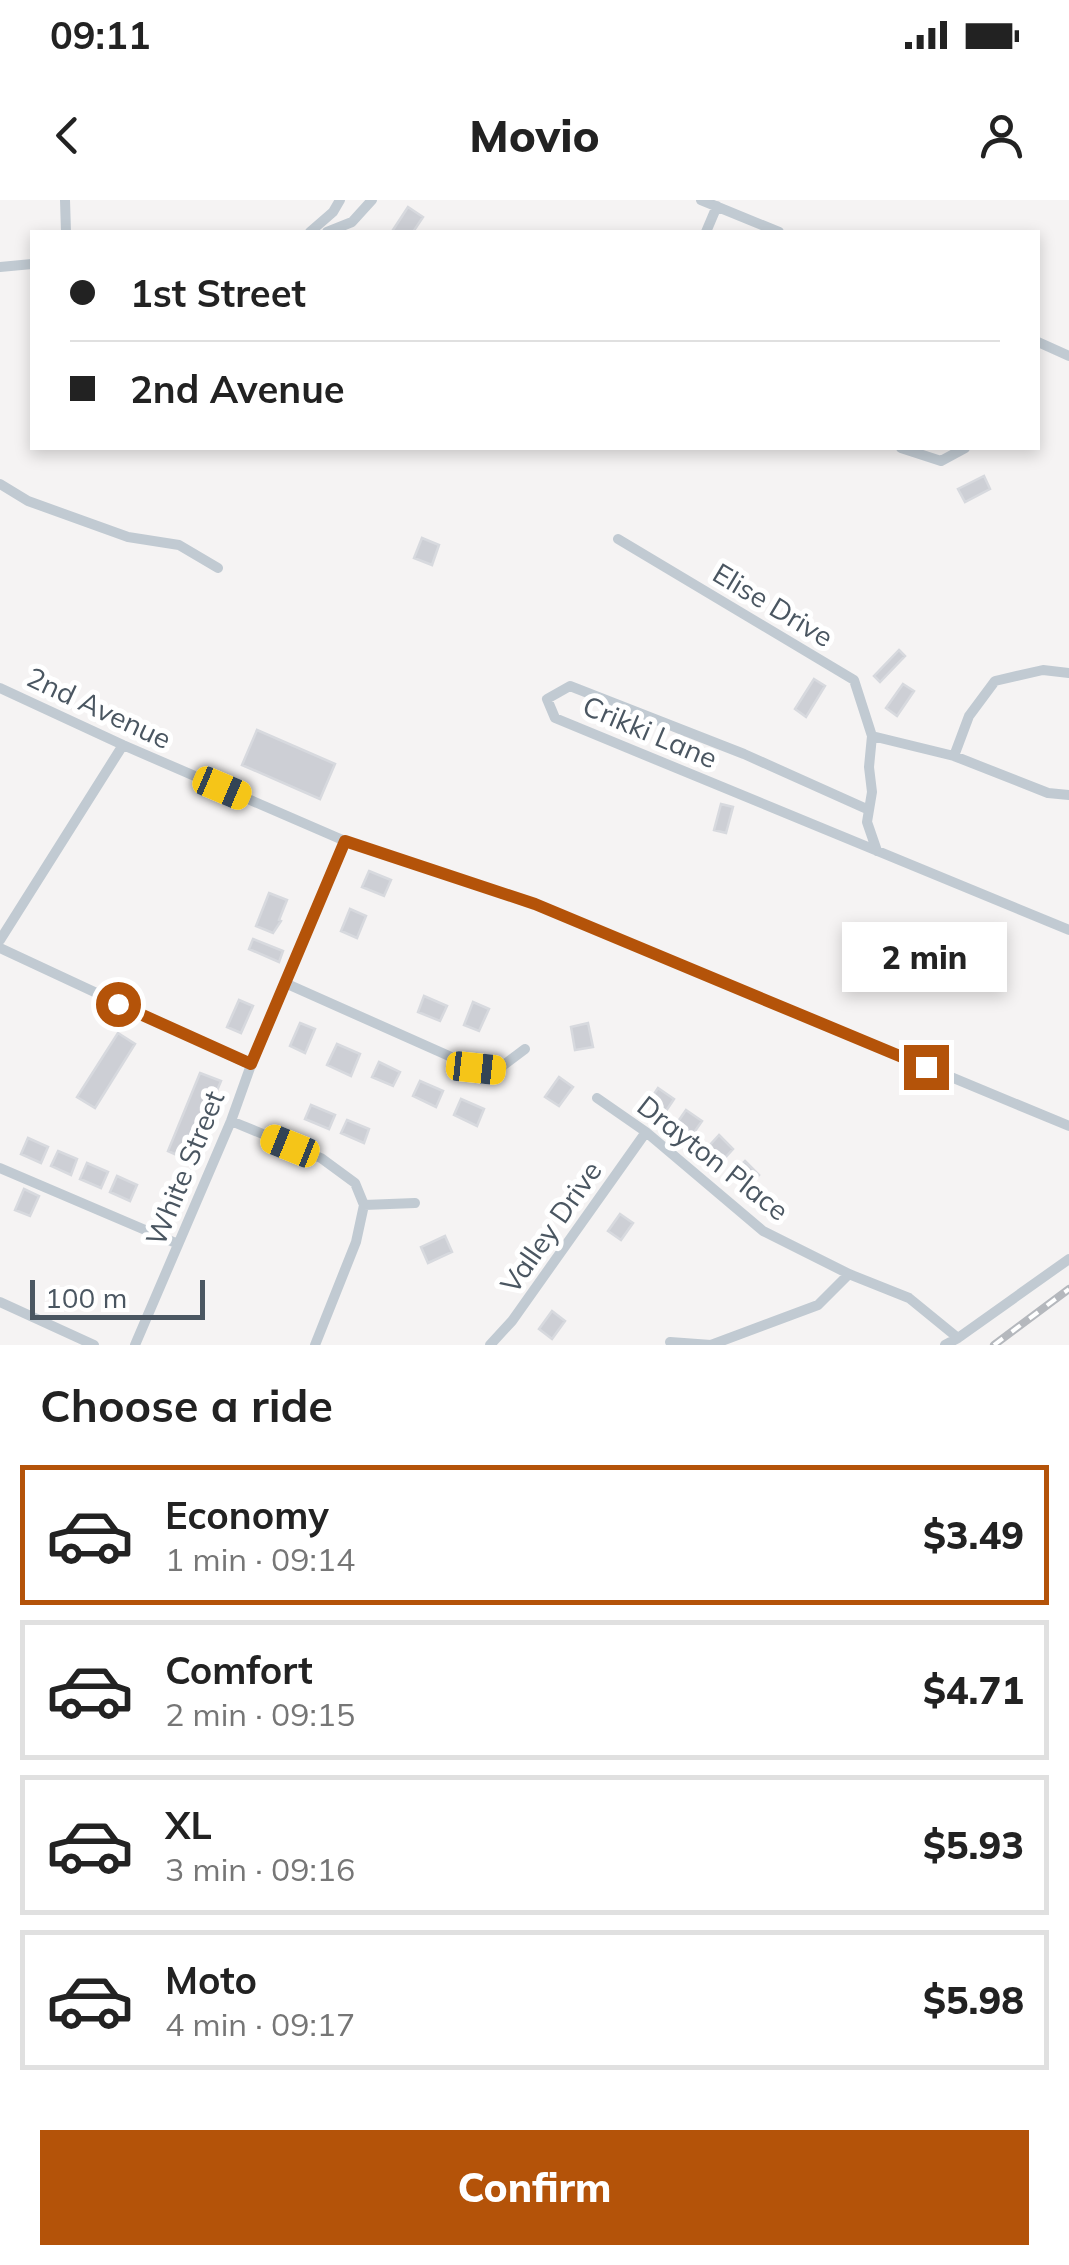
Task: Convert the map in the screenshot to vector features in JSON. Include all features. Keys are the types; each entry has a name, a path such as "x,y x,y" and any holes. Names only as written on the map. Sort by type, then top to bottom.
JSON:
{"street":[{"path":"65,200 66,230"},
{"path":"312,230 340,200"},
{"path":"332,230 352,222 372,200"},
{"path":"701,200 774,230"},
{"path":"707,230 716,206"},
{"path":"0,268 30,264"},
{"path":"1041,343 1069,356"},
{"path":"907,450 941,461 961,450"},
{"path":"0,484 28,501 128,537 179,544 218,568"},
{"name":"Elise Drive","path":"618,539 854,680 872,736 872,792 867,822 877,851"},
{"path":"954,756 969,716 995,681 1043,670 1069,673"},
{"name":"Crikki Lane","path":"869,810 744,754 570,686 546,699 555,718 1069,930"},
{"name":"2nd Avenue","path":"0,688 345,841 535,904 1069,1126"},
{"path":"872,736 954,756 1048,793 1069,795"},
{"path":"0,940 123,745"},
{"name":"White Street","path":"136,1345 345,841"},
{"path":"0,948 251,1064"},
{"path":"286,983 476,1068 497,1070 525,1049"},
{"name":"Drayton Place","path":"597,1098 646,1132 763,1231 849,1274 909,1298 958,1338"},
{"path":"230,1121 320,1158 354,1183 364,1205 356,1242 314,1345"},
{"name":"Valley Drive","path":"490,1345 512,1321 646,1132"},
{"path":"0,1168 178,1244"},
{"path":"364,1205 416,1203"},
{"path":"944,1345 1069,1259"},
{"path":"670,1342 711,1345 818,1305 849,1274"},
{"path":"0,1302 94,1345"}],"building":[{"path":"408,207 423,217 414,230 393,230"},
{"path":"984,476 990,489 965,502 958,489"},
{"path":"422,538 439,545 432,565 414,558"},
{"path":"899,650 905,656 880,682 874,676"},
{"path":"814,679 825,686 806,717 795,709"},
{"path":"903,684 914,691 897,716 886,708"},
{"path":"257,730 335,764 320,799 242,765"},
{"path":"721,804 733,807 726,833 714,830"},
{"path":"369,871 391,880 384,896 362,887"},
{"path":"269,893 287,900 273,933 256,926"},
{"path":"350,909 366,916 357,938 341,931"},
{"path":"253,939 283,951 279,962 249,949"},
{"path":"424,996 447,1006 440,1021 418,1012"},
{"path":"239,1000 253,1006 241,1033 227,1027"},
{"path":"473,1002 489,1009 479,1031 464,1025"},
{"path":"300,1023 315,1029 305,1053 290,1046"},
{"path":"588,1023 593,1047 575,1050 571,1027"},
{"path":"118,1033 135,1044 95,1108 77,1097"},
{"path":"337,1044 360,1054 351,1076 327,1065"},
{"path":"379,1062 400,1072 393,1086 372,1077"},
{"path":"200,1073 221,1081 188,1160 168,1151"},
{"path":"559,1077 573,1087 559,1106 545,1097"},
{"path":"420,1081 443,1091 436,1107 413,1096"},
{"path":"658,1088 674,1099 666,1111 650,1100"},
{"path":"461,1099 484,1109 477,1126 454,1115"},
{"path":"311,1105 335,1115 329,1129 305,1119"},
{"path":"686,1110 702,1121 693,1134 677,1123"},
{"path":"347,1120 369,1129 364,1143 341,1133"},
{"path":"719,1135 733,1149 723,1160 709,1146"},
{"path":"28,1138 48,1147 41,1163 21,1154"},
{"path":"58,1151 77,1159 71,1175 51,1166"},
{"path":"745,1161 759,1175 749,1186 734,1172"},
{"path":"87,1163 108,1172 101,1188 80,1179"},
{"path":"117,1176 137,1185 130,1201 110,1192"},
{"path":"24,1189 39,1196 30,1216 15,1210"},
{"path":"620,1214 633,1223 621,1240 608,1231"},
{"path":"445,1236 452,1252 428,1263 421,1247"},
{"path":"552,1311 565,1321 552,1339 539,1329"}],"railway":[{"path":"994,1345 1069,1289"}],"route":[{"path":"118,1004 251,1064 345,841 535,904 926,1067"}]}
